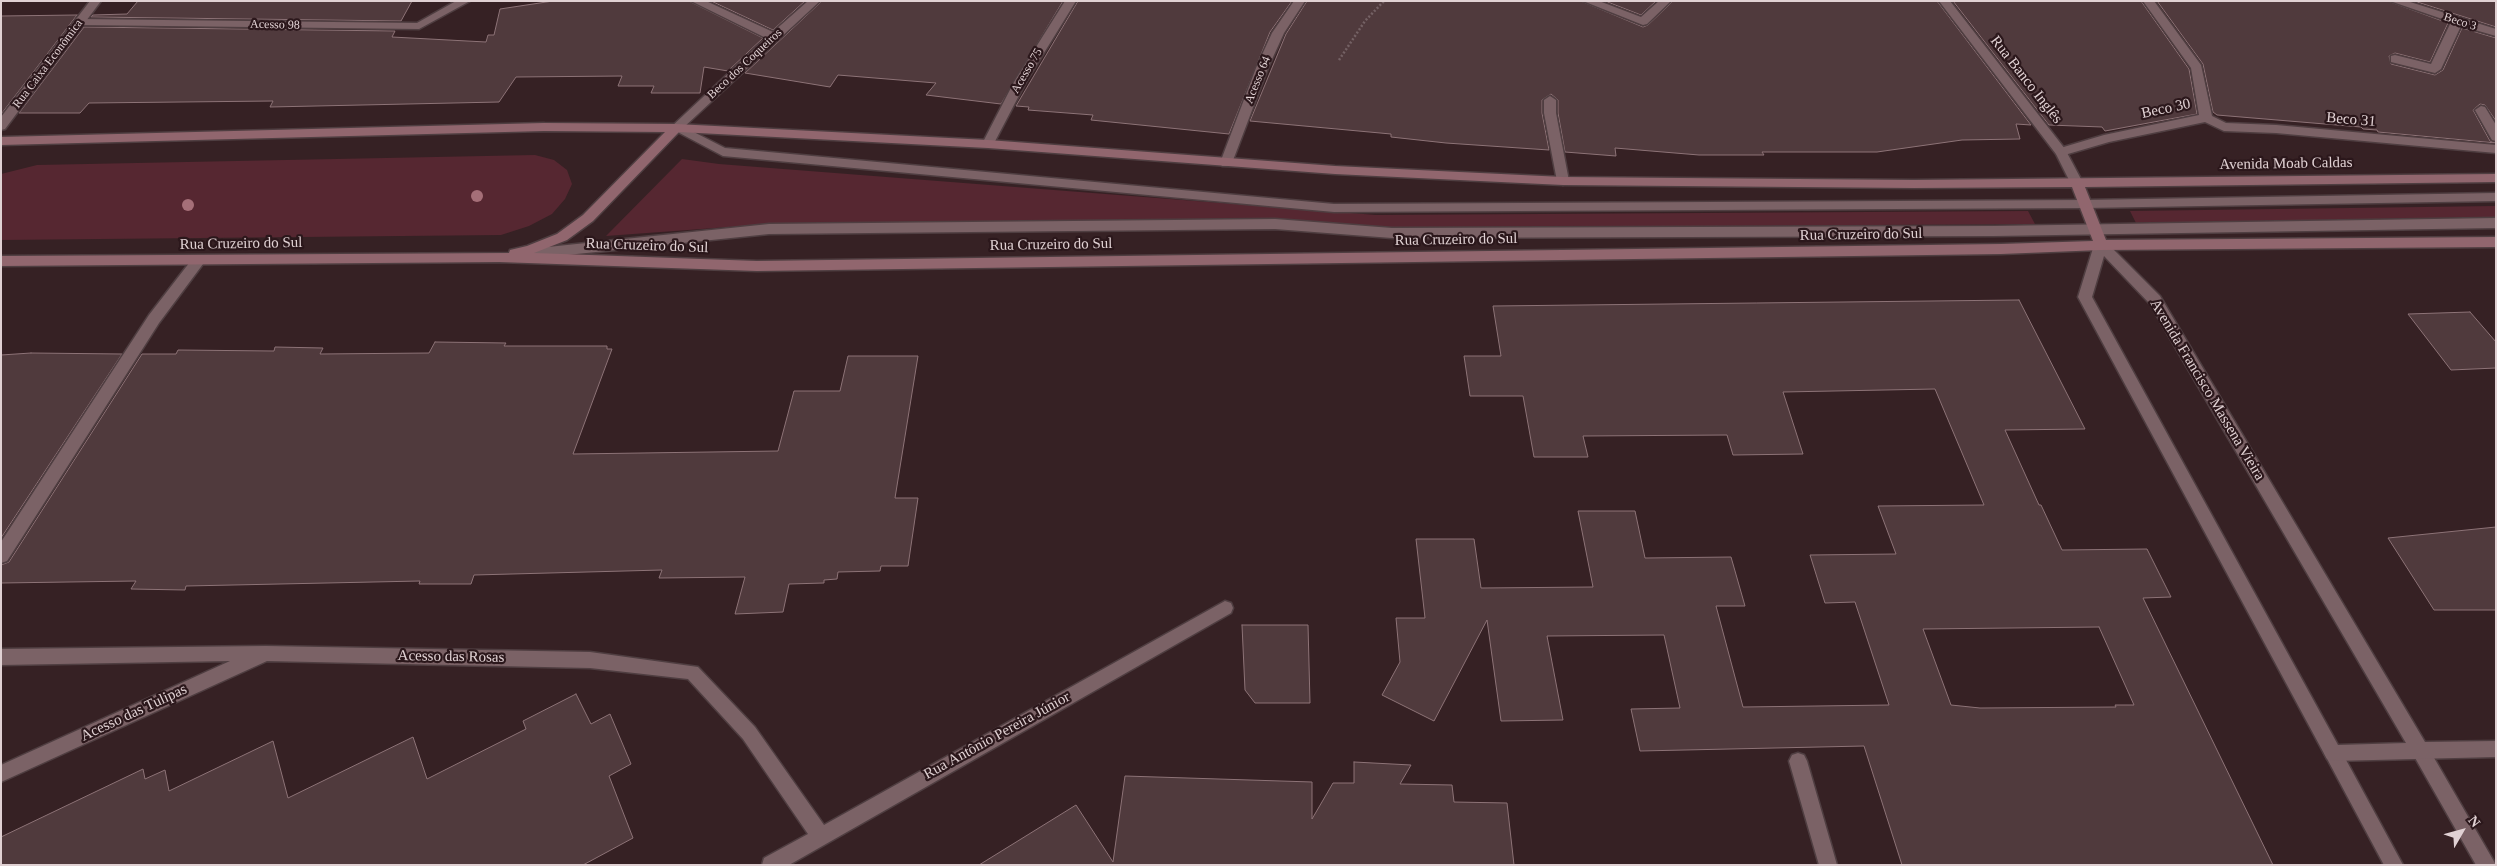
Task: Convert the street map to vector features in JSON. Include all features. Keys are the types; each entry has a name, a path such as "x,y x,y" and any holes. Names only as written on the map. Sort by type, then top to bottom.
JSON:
{"main road":[{"path":"1,141 544,127 676,128 988,144 1226,163 1563,181 2077,183 2101,245 2496,242"},
{"path":"499,257 530,250 562,236 588,218 676,128"},
{"name":"Avenida Moab Caldas","path":"2077,183 2496,178"},
{"name":"Rua Cruzeiro do Sul","path":"1,261 198,261 499,257 757,266 1982,249 2101,245"}],"street":[{"name":"Rua Caixa Econômica","path":"1,126 96,1"},
{"name":"Acesso 98","path":"80,22 419,26 465,1"},
{"path":"696,1 774,37"},
{"name":"Beco dos Coqueiros","path":"676,128 815,1"},
{"name":"Acesso 75","path":"988,144 1020,82 1071,1"},
{"name":"Acesso 64","path":"1226,163 1262,68 1278,33 1300,1"},
{"path":"1588,1 1643,22 1666,1"},
{"name":"Rua Banco Inglês","path":"1944,1 2061,152 2077,183"},
{"name":"Beco 30","path":"2061,152 2108,138 2206,118 2197,68 2148,1"},
{"name":"Beco 3","path":"2395,1 2418,4 2457,21 2496,33"},
{"path":"2395,58 2435,68 2457,21"},
{"path":"1550,100 1550,113 1563,181"},
{"path":"2481,110 2496,137"},
{"name":"Beco 31","path":"2206,118 2224,128 2276,129 2496,149"},
{"path":"676,128 723,152 1334,208 2085,204 2496,197"},
{"path":"499,257 769,230 1275,224 1392,233 2094,230 2496,223"},
{"path":"2101,245 2085,298 2394,865"},
{"name":"Avenida Francisco Massena Vieira","path":"2101,245 2155,300 2487,865"},
{"path":"1,556 154,319 198,261"},
{"name":"Rua Antônio Pereira Júnior","path":"771,865 820,835 1225,608"},
{"name":"Acesso das Rosas","path":"1,657 266,653 590,660 692,672 749,732 820,835"},
{"name":"Acesso das Tulipas","path":"1,774 266,653"},
{"path":"2333,753 2496,749"},
{"path":"1798,761 1828,865"}],"path":[{"path":"1339,60 1365,21 1384,1"}],"shaded area":[{"path":"535,155 554,160 567,170 572,184 565,199 552,214 529,226 501,235 1,240 1,174 37,165"},
{"path":"682,159 719,164 1376,215 2028,211 2035,224 1397,228 1275,220 770,224 606,236"},
{"path":"2496,206 2496,217 2136,223 2130,211"}],"building":[{"path":"138,1 412,1 401,21 91,17 93,15 127,14"},
{"path":"553,1 689,1 763,38 728,71 704,67 700,93 651,93 654,86 618,86 622,76 516,77 499,102 270,107 273,101 89,103 80,113 19,113 84,27 395,31 392,37 486,42 488,35 494,35 500,9"},
{"path":"711,1 805,1 773,30"},
{"path":"822,1 1063,1 1001,104 926,95 936,83 838,75 830,87 745,73"},
{"path":"1078,1 1292,1 1270,32 1229,134 1091,120 1093,115 1028,110 1029,107 1016,106"},
{"path":"1307,1 1581,1 1643,27 1648,25 1673,1 1937,1 2031,125 2016,124 2020,139 1962,140 1877,152 1762,152 1764,155 1699,155 1615,148 1616,156 1565,152 1558,113 1558,100 1551,94 1542,100 1542,113 1549,150 1446,143 1391,137 1391,134 1250,121 1286,34"},
{"path":"1605,1 1656,1 1641,15"},
{"path":"1953,1 2141,1 2189,69 2197,114 2105,131 2102,127 2049,125"},
{"path":"2157,1 2388,1 2448,23 2430,62 2395,53 2389,56 2391,64 2435,75 2443,70 2462,28 2496,38 2496,121 2485,105 2480,104 2473,110 2490,141 2496,143 2378,132 2377,130 2363,129 2361,127 2217,115 2213,112 2203,64"},
{"path":"2414,1 2496,1 2496,27"},
{"path":"77,15 2,113 1,113 1,16"},
{"path":"2019,300 2085,429 2005,430 2062,550 2147,549 2171,597 2143,598 2273,865 1902,865 1864,746 1640,751 1631,709 1680,708 1664,635 1547,636 1563,720 1501,721 1487,620 1434,721 1382,695 1400,662 1396,618 1425,618 1416,539 1474,539 1481,588 1593,587 1578,511 1635,511 1645,558 1731,557 1745,606 1716,606 1743,707 1889,705 1855,602 1825,603 1810,555 1896,554 1878,506 1984,505 1935,389 1783,392 1803,454 1733,455 1727,435 1583,436 1588,457 1534,457 1523,396 1470,396 1464,356 1501,356 1493,306","holes":["2099,627 2134,705 2115,705 2116,707 1980,708 1951,705 1923,629"]},
{"path":"2470,312 2496,342 2496,368 2451,370 2408,314"},
{"path":"435,342 506,343 504,346 607,346 607,349 612,349 573,454 778,451 794,391 840,391 848,356 918,356 895,498 918,498 908,566 881,566 880,571 838,572 837,579 824,580 824,583 789,584 783,612 735,614 745,577 659,578 662,570 474,575 471,584 419,584 420,581 186,586 185,590 131,589 136,581 1,583 1,565 9,562 142,354 176,354 178,350 274,351 275,347 323,348 320,354 429,353"},
{"path":"31,353 122,354 1,538 1,355"},
{"path":"2496,527 2496,610 2434,610 2388,538"},
{"path":"1242,625 1308,625 1310,703 1255,703 1245,690"},
{"path":"576,694 591,724 610,714 631,764 609,776 633,838 583,865 1,865 1,837 143,769 145,779 165,770 169,791 273,741 288,798 413,737 427,779 526,729 523,721"},
{"path":"1354,762 1411,765 1400,784 1452,785 1454,802 1507,803 1514,865 979,865 1076,805 1113,862 1125,776 1312,782 1312,819 1333,783 1354,783"}]}
